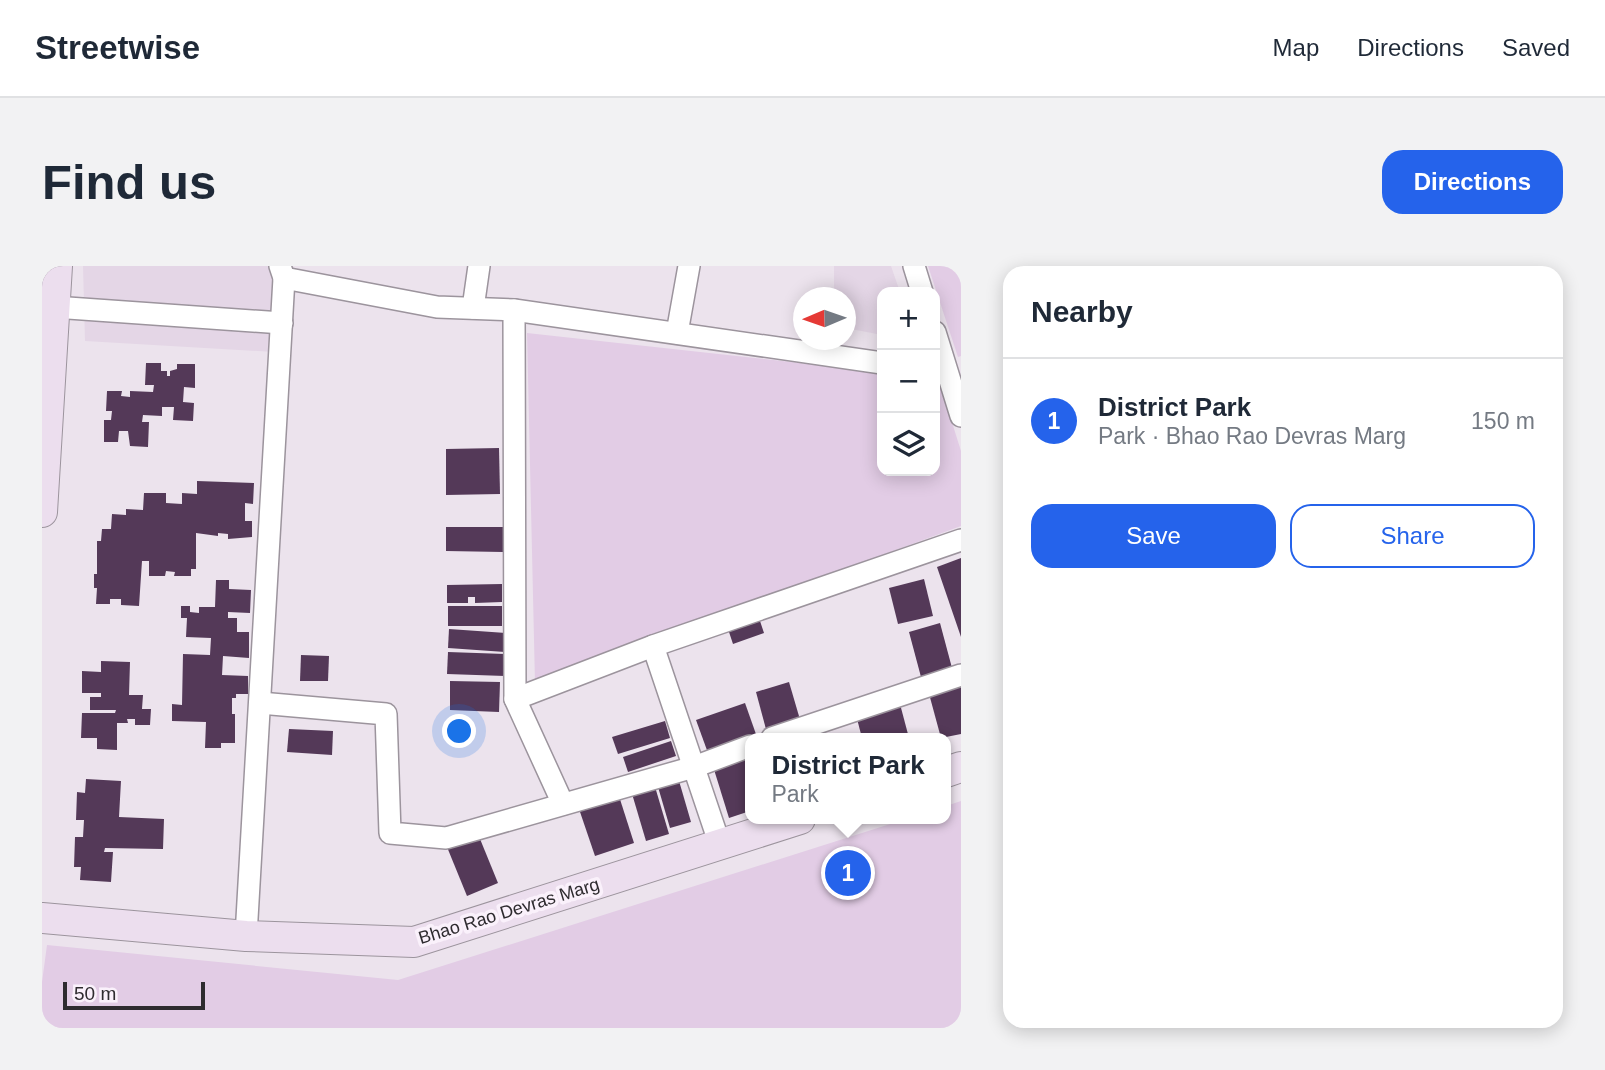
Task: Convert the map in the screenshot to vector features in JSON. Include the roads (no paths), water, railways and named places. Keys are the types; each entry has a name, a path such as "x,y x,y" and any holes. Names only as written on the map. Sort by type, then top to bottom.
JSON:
{"street":[{"path":"42,512 57,266"},
{"path":"473,308 479,266"},
{"path":"677,333 689,266"},
{"path":"914,266 920,287"},
{"path":"246,936 282,323 282,272 437,307 514,310 877,362"},
{"path":"54,307 282,323"},
{"path":"514,310 515,699 563,804"},
{"path":"940,347 961,416"},
{"path":"515,699 653,646 961,540"},
{"path":"653,646 720,845"},
{"path":"787,733 961,675"},
{"path":"260,703 386,714 390,833 446,838 694,767 745,748"},
{"name":"Bhao Rao Devras Marg","path":"42,918 246,936 414,942 785,824"}],"place":[{"name":"District Park","path":"848,873"}]}
